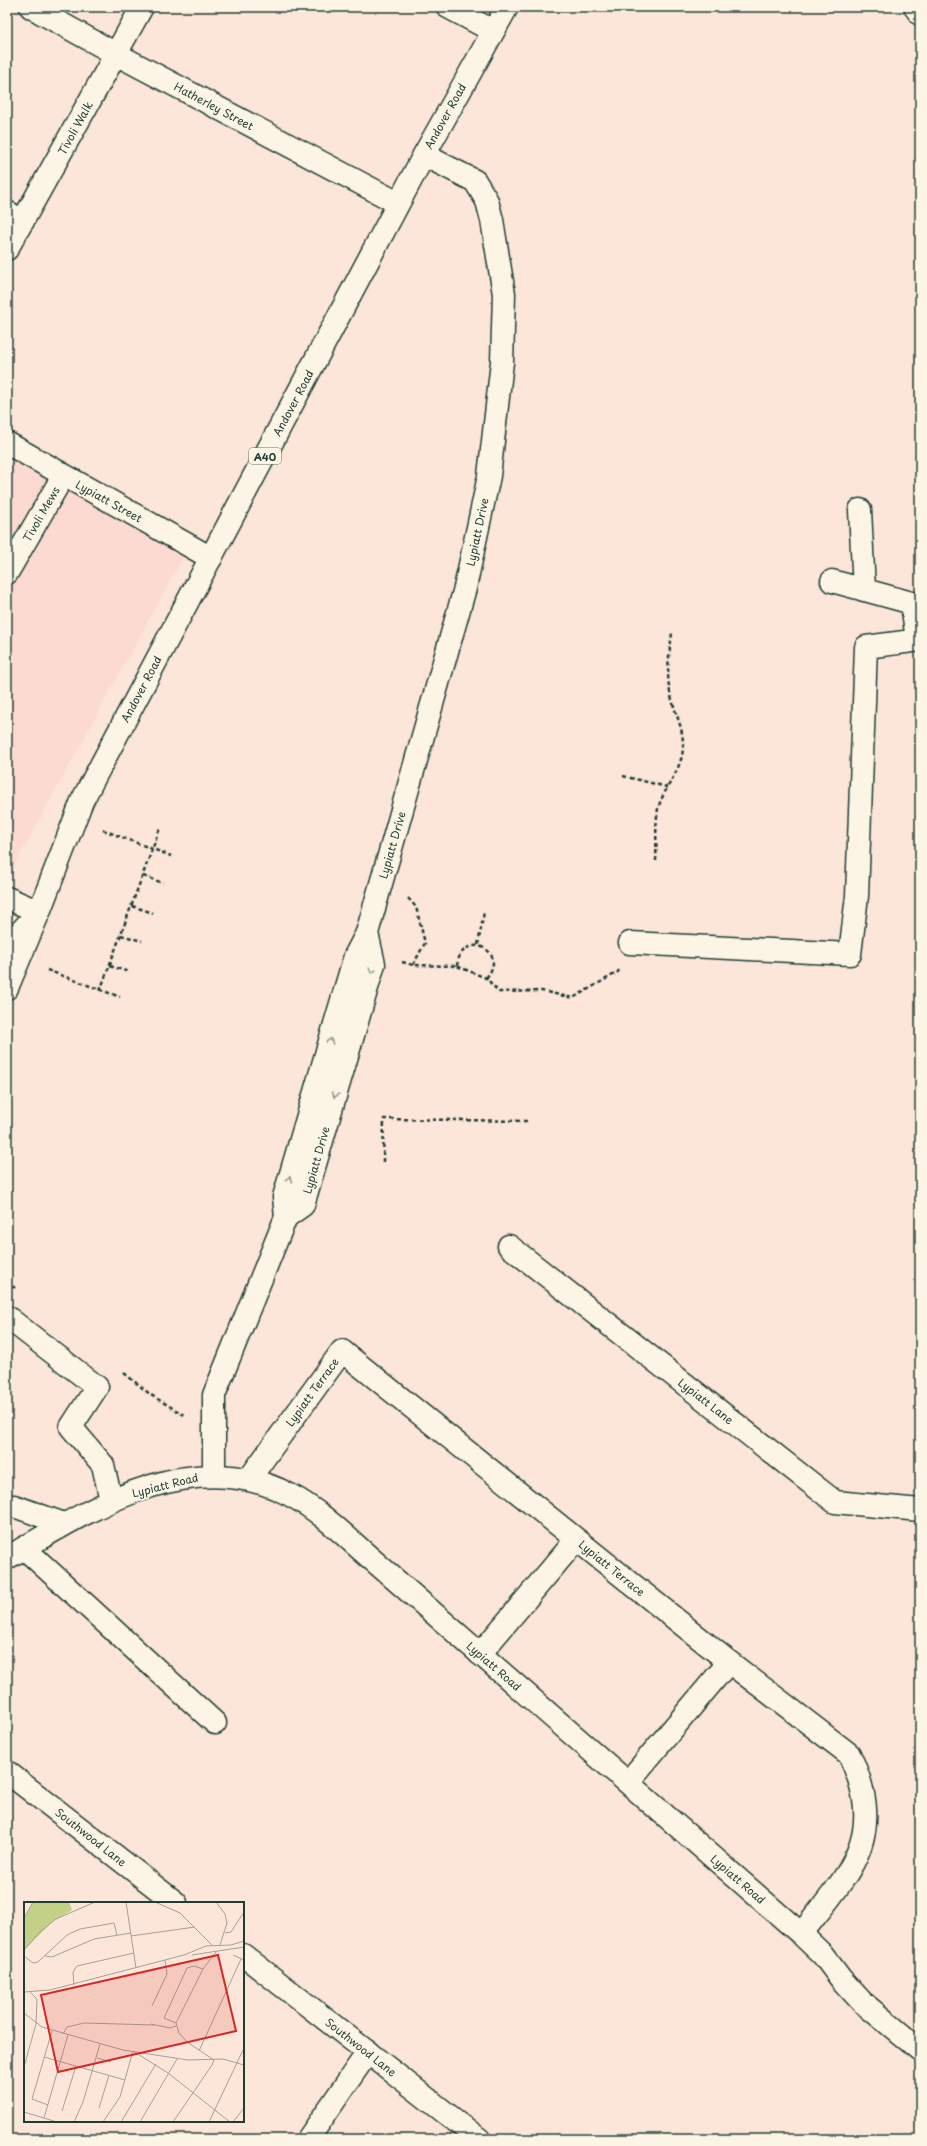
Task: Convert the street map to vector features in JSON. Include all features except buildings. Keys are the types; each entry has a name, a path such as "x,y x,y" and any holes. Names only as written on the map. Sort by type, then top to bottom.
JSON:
{"main road":[{"name":"Hatherley Street","path":"31,7 116,54 398,203"},
{"name":"Tivoli Walk","path":"7,249 15,216 116,54 142,7"},
{"path":"448,7 493,31"},
{"name":"Andover Road","path":"7,988 13,953 39,912 74,818 398,203 507,7"},
{"path":"915,7 920,14"},
{"name":"Lypiatt Drive","path":"214,1475 214,1395 286,1217 284,1197 355,956 367,933 466,581 489,476 502,362 504,294 492,220 487,201 475,181 424,155"},
{"name":"Lypiatt Street","path":"7,443 63,476 211,558"},
{"name":"Tivoli Mews","path":"7,573 63,476"},
{"path":"860,510 864,590"},
{"path":"630,943 850,954 857,896 866,647 919,640 912,603 832,581"},
{"path":"7,898 39,912"},
{"name":"Lypiatt Lane","path":"509,1246 835,1502 920,1510"},
{"path":"7,1317 97,1387 71,1427 103,1465 111,1500"},
{"name":"Lypiatt Terrace","path":"249,1479 342,1351 729,1662 849,1754 859,1776 865,1799 866,1820 862,1841 855,1861 844,1879 802,1934"},
{"name":"Lypiatt Road","path":"15,1553 64,1524 111,1500 176,1480 214,1475 249,1479 270,1485 290,1495 309,1507 802,1934 823,1955 841,1980 862,2002 889,2026 920,2048"},
{"path":"14,1506 64,1524"},
{"path":"480,1654 576,1540"},
{"path":"15,1553 214,1723"},
{"path":"628,1782 729,1662"},
{"name":"Southwood Lane","path":"7,1772 175,1902"},
{"name":"Southwood Lane","path":"244,1956 479,2139"},
{"path":"308,2139 368,2052"}],"path":[{"path":"656,861 658,810 667,787 678,771 684,744 681,726 672,699 667,674 672,633"},
{"path":"623,776 667,787"},
{"path":"74,818 152,850 171,856"},
{"path":"100,991 160,828"},
{"path":"143,876 163,883"},
{"path":"405,895 416,907 425,943 413,965 458,966 486,978 499,992 542,991 573,998 618,972 630,943"},
{"path":"132,906 153,913"},
{"path":"478,945 484,912"},
{"path":"121,935 142,941"},
{"path":"458,966 458,958 463,951 470,946 478,945 486,948 494,963 492,971 486,978"},
{"path":"13,953 100,991 120,997"},
{"path":"110,966 129,972"},
{"path":"383,1162 384,1119 530,1121"}],"shaded area":[{"path":"7,451 186,552 7,879"}]}
